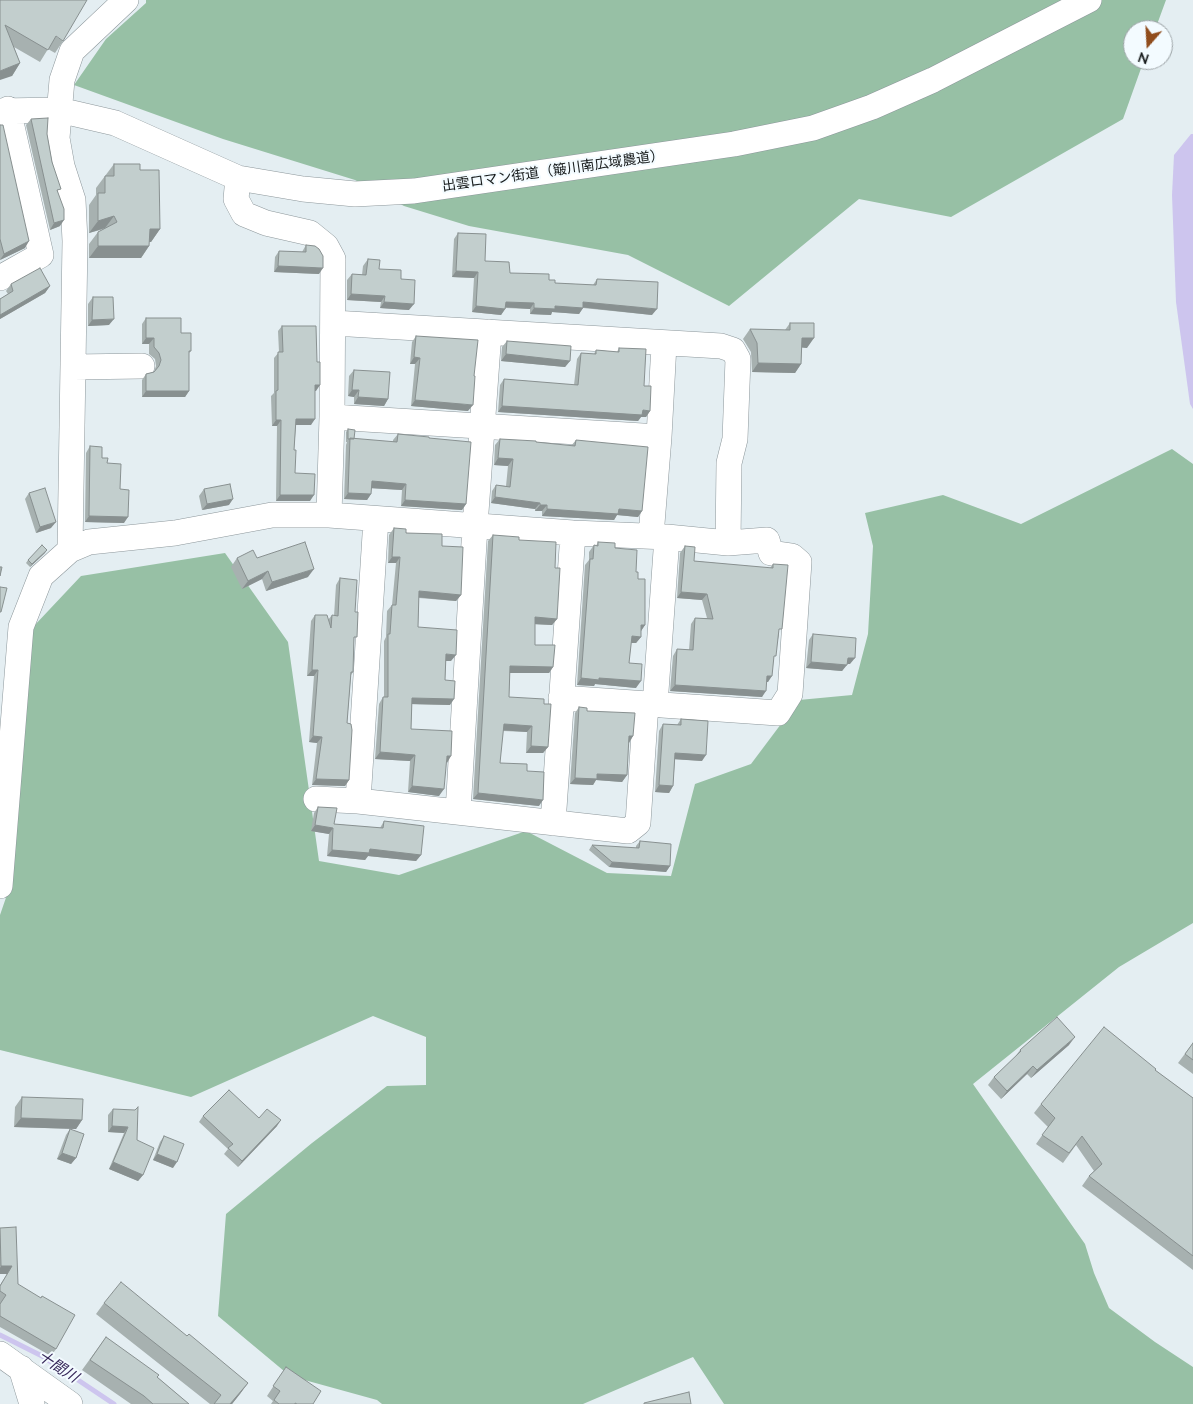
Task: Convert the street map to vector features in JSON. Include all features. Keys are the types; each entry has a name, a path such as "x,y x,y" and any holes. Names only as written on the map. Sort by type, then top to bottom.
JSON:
{"street":[{"path":"70,550 75,240 73,200 62,166 57,138 62,80 72,51 126,0"},
{"name":"出雲ロマン街道（簸川南広域農道）","path":"4,110 59,110 115,123 238,178 303,189 355,194 414,191 734,144 804,129 872,106 932,80 1089,0"},
{"path":"0,278 41,255 4,110"},
{"path":"238,178 236,199 244,214 266,223 310,233 326,246 333,259 329,515"},
{"path":"333,323 721,346 732,350 738,359 735,439 729,463 728,543"},
{"path":"458,812 489,332"},
{"path":"316,799 358,801 628,831 638,823 651,704 659,537 659,438 664,344"},
{"path":"74,368 142,366"},
{"path":"332,417 659,438"},
{"path":"0,886 21,627 41,576 70,550 89,542 175,533 272,515 329,515 728,543 767,540 771,553 792,556 799,562 790,694 778,713 561,698"},
{"path":"358,801 376,519"},
{"path":"553,823 573,533"},
{"path":"0,1354 70,1404"},
{"path":"21,1368 32,1404"}],"green space":[{"path":"146,0 1166,0 1159,20 1123,20 1123,70 1140,70 1123,119 951,217 859,199 729,306 628,255 469,226 404,206 355,180 223,139 74,85 106,39 146,3"},
{"path":"1172,449 1193,464 1193,923 1119,967 973,1084 1085,1244 1094,1273 1109,1308 1193,1367 1193,1404 724,1404 693,1357 583,1404 382,1404 377,1400 290,1376 218,1316 226,1214 312,1143 387,1086 426,1085 426,1037 373,1016 191,1097 0,1050 0,915 10,886 33,627 81,576 225,553 288,642 319,861 399,875 526,831 607,873 671,876 695,784 751,764 799,700 852,695 868,634 873,546 865,513 943,495 1021,524"}],"shaded area":[{"path":"1193,134 1193,409 1190,404 1176,302 1172,195 1174,155"}],"building":[{"path":"0,0 87,0 63,41 56,36 48,50 5,25 20,63 0,71"},
{"path":"48,118 47,134 52,162 61,189 57,190 64,209 64,220 54,223 31,119"},
{"path":"0,125 3,125 29,241 4,254 0,239"},
{"path":"114,164 140,164 140,170 159,170 160,229 150,229 149,246 98,246 98,232 117,222 114,216 98,221 98,193 105,193 105,176 114,176"},
{"path":"458,233 486,234 485,261 509,262 510,273 549,274 549,280 555,280 555,283 596,285 597,279 658,282 657,309 583,302 583,308 555,306 555,309 534,308 534,303 506,302 505,309 476,306 478,272 456,271"},
{"path":"306,245 315,246 319,249 323,256 323,268 278,266 279,251 306,252"},
{"path":"368,259 380,260 379,269 401,270 401,279 415,280 414,304 384,302 385,296 351,294 352,274 366,275"},
{"path":"40,268 50,286 0,315 0,299 13,291 11,284"},
{"path":"93,297 113,297 114,319 92,320"},
{"path":"146,318 181,318 181,333 191,333 189,391 146,391 146,374 154,372 161,360 159,353 154,347 154,338 146,338"},
{"path":"790,323 814,323 814,338 802,338 801,364 758,363 757,343 750,329 790,330"},
{"path":"282,326 316,326 317,362 320,362 320,385 315,385 315,419 296,419 294,450 296,450 295,473 315,474 314,495 280,495 281,420 276,420 276,391 278,390 278,352 283,352"},
{"path":"416,336 478,340 473,405 415,400 420,358 414,357"},
{"path":"507,341 571,346 570,361 506,354"},
{"path":"619,348 646,349 644,386 651,386 650,411 643,410 642,415 502,406 504,379 578,385 581,353 596,354 596,350 619,352"},
{"path":"354,370 390,372 388,399 358,397 359,390 352,390"},
{"path":"348,429 355,430 354,439 348,439"},
{"path":"398,434 471,442 466,504 405,500 406,484 372,481 371,494 348,493 350,438 397,442"},
{"path":"500,439 575,446 576,440 648,447 642,511 619,509 618,514 547,509 547,505 540,505 540,503 495,497 496,485 510,487 513,459 498,458"},
{"path":"90,446 102,447 102,458 108,458 107,463 121,464 120,489 129,490 128,517 89,516"},
{"path":"230,484 233,499 207,504 204,489"},
{"path":"45,488 56,522 40,527 29,493"},
{"path":"394,528 406,529 406,533 442,534 442,546 463,547 461,595 419,591 418,627 457,630 456,655 446,654 445,680 455,681 454,699 412,698 411,729 452,731 451,756 447,756 444,789 412,786 415,755 380,752 383,697 388,697 388,634 390,634 392,605 396,605 400,557 392,557"},
{"path":"493,535 519,537 519,540 556,542 555,568 560,568 557,619 535,617 535,645 555,645 553,667 510,666 509,697 544,699 544,704 551,704 548,747 531,746 532,726 504,724 500,763 527,764 527,771 544,772 543,800 478,793"},
{"path":"305,542 314,569 272,582 268,571 248,581 237,558 253,550 257,558"},
{"path":"598,542 615,543 615,548 637,550 636,572 638,572 638,579 645,579 645,625 641,625 641,637 632,636 629,663 642,664 641,681 581,678 590,559 593,559 594,545 598,546"},
{"path":"42,545 47,550 32,564 28,560"},
{"path":"685,546 695,547 694,561 773,568 773,564 788,565 782,629 779,629 772,676 767,676 766,691 675,685 677,649 693,650 695,618 713,619 707,594 681,592"},
{"path":"340,578 357,580 355,612 358,612 357,637 354,637 353,672 351,672 347,723 351,724 352,730 349,780 316,779 322,737 313,736 318,670 312,670 315,615 327,615 331,628 332,615 338,616"},
{"path":"0,587 7,588 1,612 0,612"},
{"path":"813,634 856,638 855,658 848,658 847,665 811,662"},
{"path":"579,707 587,708 587,711 635,713 633,736 629,736 627,775 597,774 597,779 575,778"},
{"path":"681,719 708,721 706,755 675,753 673,786 659,785 663,724 681,725"},
{"path":"318,807 337,808 334,824 383,828 384,821 424,826 421,855 370,849 369,853 332,850 333,828 315,825"},
{"path":"640,841 671,844 670,866 612,862 592,845 639,848"},
{"path":"1057,1017 1075,1037 1037,1070 1033,1066 1007,1091 994,1077 1020,1050"},
{"path":"1104,1027 1155,1070 1193,1098 1193,1256 1089,1176 1102,1164 1082,1136 1069,1153 1042,1135 1055,1118 1041,1104"},
{"path":"1193,1043 1193,1060 1185,1054"},
{"path":"229,1090 259,1118 267,1109 281,1120 242,1161 228,1148 233,1144 203,1116"},
{"path":"22,1097 83,1099 82,1120 21,1118"},
{"path":"138,1107 137,1140 154,1148 143,1175 113,1162 128,1127 112,1126 113,1109 135,1110"},
{"path":"70,1129 84,1134 76,1158 62,1153"},
{"path":"164,1136 184,1144 177,1162 157,1154"},
{"path":"16,1227 18,1284 75,1315 56,1349 0,1316 0,1304 6,1295 0,1291 0,1286 12,1266 1,1266 0,1228"},
{"path":"121,1282 187,1336 189,1334 248,1383 230,1404 214,1404 221,1395 104,1303"},
{"path":"106,1337 159,1375 157,1377 189,1404 153,1404 90,1360"},
{"path":"286,1367 321,1391 313,1404 279,1404 274,1400 280,1391 273,1386"},
{"path":"689,1392 691,1404 644,1404 644,1403"}],"waterway":[{"name":"十間川","path":"0,1335 42,1356 114,1404"}]}
